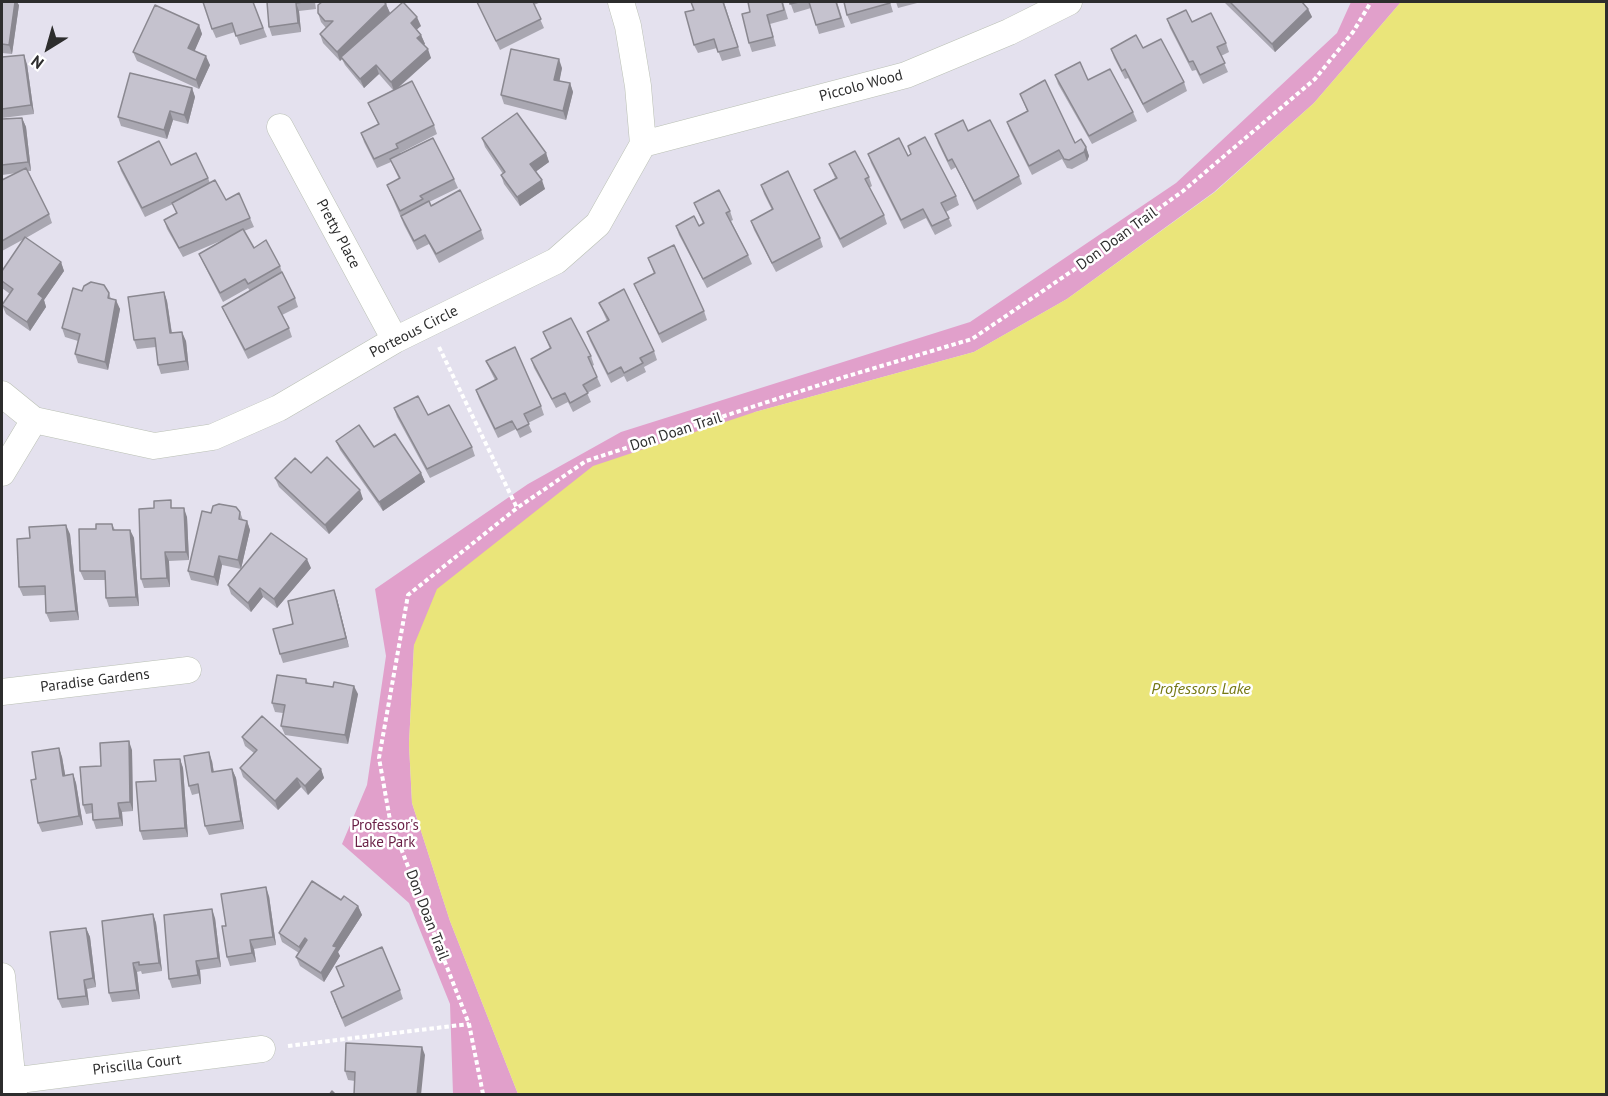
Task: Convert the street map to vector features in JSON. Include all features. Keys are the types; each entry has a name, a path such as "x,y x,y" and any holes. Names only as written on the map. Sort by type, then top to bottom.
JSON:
{"street":[{"path":"621,2 628,26 638,86 643,144"},
{"name":"Piccolo Wood","path":"643,144 906,75 1009,32 1069,2"},
{"name":"Pretty Place","path":"280,127 395,340"},
{"name":"Porteous Circle","path":"2,394 34,420 154,446 213,437 279,408 395,340 556,261 598,224 643,144"},
{"path":"2,473 34,420"},
{"name":"Paradise Gardens","path":"2,692 188,670"},
{"path":"2,976 13,1088"},
{"name":"Priscilla Court","path":"13,1088 262,1049"}],"path":[{"name":"Don Doan Trail","path":"483,1095 469,1024 390,820 379,758 408,595 517,508 586,461 841,378 972,339 1078,267 1183,191 1315,79 1353,32 1371,2"},
{"path":"429,324 517,508"},
{"path":"262,1049 469,1024"}],"green space":[{"name":"Professor's Lake Park","path":"1351,2 1401,2 1314,103 1214,192 1067,299 974,352 755,412 414,645 409,744 412,803 450,921 518,1094 453,1094 450,1004 409,903 342,844 367,785 386,656 375,589 528,484 621,432 970,322 1176,183 1337,33"}],"water":[{"name":"Professors Lake","path":"1401,2 1606,2 1606,1094 518,1094 450,921 412,803 409,744 414,645 437,589 593,466 755,412 974,352 1067,299 1215,192 1314,103"}],"building":[{"path":"2,2 15,2 9,45 2,44"},
{"path":"203,2 253,2 263,28 236,36 232,23 212,29"},
{"path":"267,2 303,2 296,3 298,23 269,27"},
{"path":"322,2 384,2 386,4 337,52 320,34 333,21 325,21 318,13 318,5"},
{"path":"403,2 417,17 411,23 421,35 417,38 428,49 391,82 376,65 360,79 341,57"},
{"path":"477,2 533,2 541,19 496,41"},
{"path":"691,2 723,2 738,47 718,52 714,39 694,45 685,12 694,10"},
{"path":"748,2 782,2 784,10 767,15 773,37 749,43 742,14 750,12"},
{"path":"809,2 836,2 841,18 816,25"},
{"path":"844,2 889,2 890,3 847,15"},
{"path":"1230,2 1302,2 1308,9 1272,44"},
{"path":"155,5 199,25 188,48 206,56 196,80 133,52"},
{"path":"1186,10 1192,22 1211,13 1226,43 1217,47 1225,63 1200,75 1193,61 1189,62 1167,19"},
{"path":"1136,35 1143,48 1161,39 1184,82 1143,104 1125,69 1122,71 1111,49"},
{"path":"511,49 559,59 554,80 570,83 563,111 501,95"},
{"path":"24,55 31,105 2,109 2,57"},
{"path":"1080,62 1088,80 1110,69 1133,112 1089,136 1055,75"},
{"path":"130,73 192,88 184,115 170,111 164,130 118,117"},
{"path":"1045,80 1075,143 1081,139 1086,147 1084,152 1069,160 1064,159 1059,150 1029,166 1007,122 1028,111 1020,94"},
{"path":"412,81 434,125 396,144 398,148 374,159 361,133 379,124 368,103"},
{"path":"517,113 546,153 530,164 542,180 517,197 501,175 505,172 482,138"},
{"path":"22,118 28,162 2,165 2,119"},
{"path":"963,120 968,131 990,120 1019,176 974,201 952,159 948,161 935,134"},
{"path":"925,137 956,196 941,203 949,218 932,226 923,209 901,220 868,154 899,138 908,156 911,154 908,146"},
{"path":"433,138 454,179 420,196 423,199 400,211 387,185 400,178 390,159"},
{"path":"159,141 171,165 196,153 208,178 142,208 118,162"},
{"path":"855,151 869,177 865,179 884,215 840,239 814,190 837,178 829,164"},
{"path":"26,168 49,214 2,241 2,180"},
{"path":"788,171 820,238 772,263 751,221 773,209 761,185"},
{"path":"215,180 226,200 239,193 250,218 179,248 164,220 177,213 172,203"},
{"path":"460,190 481,230 436,254 425,235 414,241 401,216 429,201 431,206"},
{"path":"719,190 730,211 726,213 748,255 703,279 676,226 694,216 699,226 704,223 694,203"},
{"path":"243,229 254,248 266,240 280,266 248,284 245,279 220,293 199,254"},
{"path":"25,237 61,262 38,294 43,298 27,322 2,305 13,289 2,281 2,271"},
{"path":"674,245 704,311 659,334 634,284 655,273 648,258"},
{"path":"282,272 295,298 278,307 289,328 245,350 222,307"},
{"path":"91,282 104,285 109,293 108,298 116,300 105,362 75,354 80,334 62,328 73,288 82,291 84,286"},
{"path":"624,289 654,351 640,358 643,363 624,373 621,367 608,374 587,332 609,320 599,303"},
{"path":"164,292 170,333 182,332 186,361 158,365 155,338 134,340 128,297"},
{"path":"571,318 591,356 588,357 597,377 583,385 588,393 570,403 565,393 552,399 531,359 551,348 543,332"},
{"path":"515,347 541,406 524,414 529,424 517,430 512,421 495,429 476,390 497,379 486,361"},
{"path":"418,396 428,415 449,405 472,447 427,469 394,408"},
{"path":"359,425 374,447 395,434 421,473 379,502 336,441"},
{"path":"327,457 360,490 325,525 275,478 295,458 311,473"},
{"path":"171,500 171,508 184,508 186,552 165,552 167,578 141,579 139,509 154,508 154,501"},
{"path":"219,504 236,507 240,512 239,519 247,521 238,560 219,556 214,577 188,571 202,511 211,513 213,506"},
{"path":"96,524 112,524 113,530 130,530 136,597 106,598 105,571 80,571 79,529 96,529"},
{"path":"66,525 76,611 46,613 45,586 19,587 17,539 30,538 29,527"},
{"path":"271,533 307,559 274,599 260,588 248,603 228,585"},
{"path":"334,590 346,638 280,654 273,629 293,624 288,601"},
{"path":"277,675 306,679 306,683 333,687 334,682 354,686 345,735 281,726 285,705 272,703"},
{"path":"262,716 321,769 305,786 297,778 275,801 240,768 257,750 242,737"},
{"path":"129,741 130,802 118,803 120,818 93,820 92,804 83,805 80,767 101,766 100,743"},
{"path":"59,748 63,776 73,774 79,816 38,823 31,780 36,779 32,752"},
{"path":"209,752 212,772 232,769 241,821 205,826 198,784 189,786 184,756"},
{"path":"180,759 185,828 140,831 136,782 156,781 154,760"},
{"path":"312,881 341,900 344,896 358,906 333,946 337,947 321,973 296,957 307,940 305,938 299,947 279,933"},
{"path":"266,887 273,937 250,940 252,953 227,957 222,926 226,926 221,894"},
{"path":"212,909 218,958 196,961 198,975 169,979 164,915"},
{"path":"153,914 159,963 139,965 139,962 133,963 137,990 109,993 102,921"},
{"path":"86,928 93,978 84,980 86,996 58,999 50,932"},
{"path":"382,947 400,990 342,1018 331,992 344,986 336,967"},
{"path":"346,1043 422,1047 417,1095 354,1095 355,1072 345,1071"}]}
